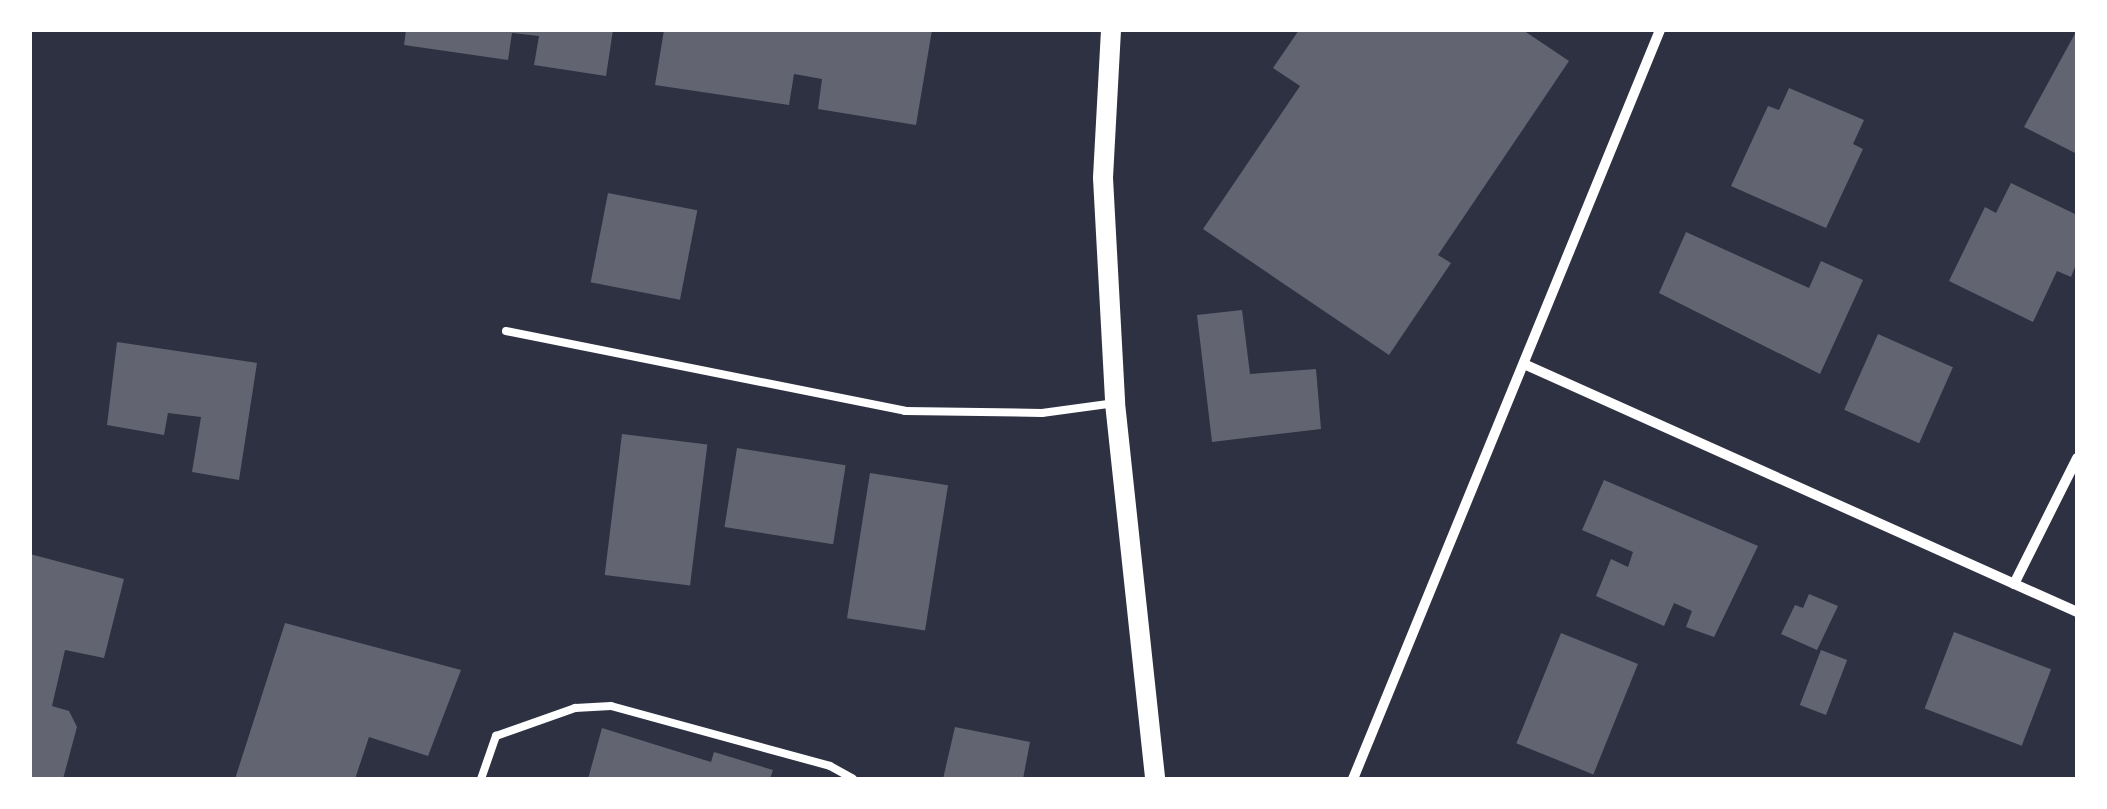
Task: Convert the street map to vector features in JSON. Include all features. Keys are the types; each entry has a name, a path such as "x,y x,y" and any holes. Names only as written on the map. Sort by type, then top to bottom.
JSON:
{"main road":[{"path":"1111,30 1103,178 1114,404 1155,779"}],"street":[{"path":"1353,779 1660,30"},
{"path":"1524,364 2077,612"},
{"path":"2014,584 2077,458"}],"lane":[{"path":"506,331 905,410 1042,413 1114,404"},
{"path":"480,779 496,736 575,708 610,706 830,766 853,779"}],"building":[{"path":"406,30 613,30 606,76 534,65 539,36 512,33 508,60 404,45"},
{"path":"664,30 932,30 916,125 818,109 822,79 794,74 789,105 655,85"},
{"path":"1299,30 1523,30 1569,61 1438,255 1451,263 1389,355 1203,229 1300,86 1273,68"},
{"path":"2077,30 2077,154 2024,127"},
{"path":"1789,88 1864,120 1853,144 1863,149 1826,228 1731,186 1768,106 1779,110"},
{"path":"2011,183 2077,215 2077,262 2071,277 2057,271 2033,322 1949,281 1985,207 1996,213"},
{"path":"608,193 697,210 680,300 591,282"},
{"path":"1686,232 1809,288 1821,261 1863,280 1820,374 1659,293"},
{"path":"1242,310 1250,374 1316,369 1321,429 1212,442 1197,315"},
{"path":"1878,334 1953,367 1919,443 1844,410"},
{"path":"117,342 257,363 239,480 192,472 201,417 168,413 164,435 107,425"},
{"path":"622,434 707,444 690,585 605,575"},
{"path":"737,448 846,465 833,544 724,527"},
{"path":"870,473 948,485 925,631 847,618"},
{"path":"1604,480 1758,546 1714,637 1686,627 1692,611 1674,603 1664,626 1596,596 1611,559 1628,567 1633,552 1582,530"},
{"path":"30,554 124,579 104,658 65,650 52,706 69,711 77,727 63,779 30,779"},
{"path":"1809,594 1838,606 1817,650 1781,634 1795,605 1803,608"},
{"path":"285,623 461,670 428,756 369,737 355,779 235,779"},
{"path":"1954,632 2051,669 2022,746 1925,709"},
{"path":"1561,633 1638,664 1593,774 1516,743"},
{"path":"1821,650 1847,660 1826,715 1800,705"},
{"path":"955,727 1030,742 1023,779 943,779"},
{"path":"602,728 711,762 714,752 773,770 770,779 588,779"}]}
